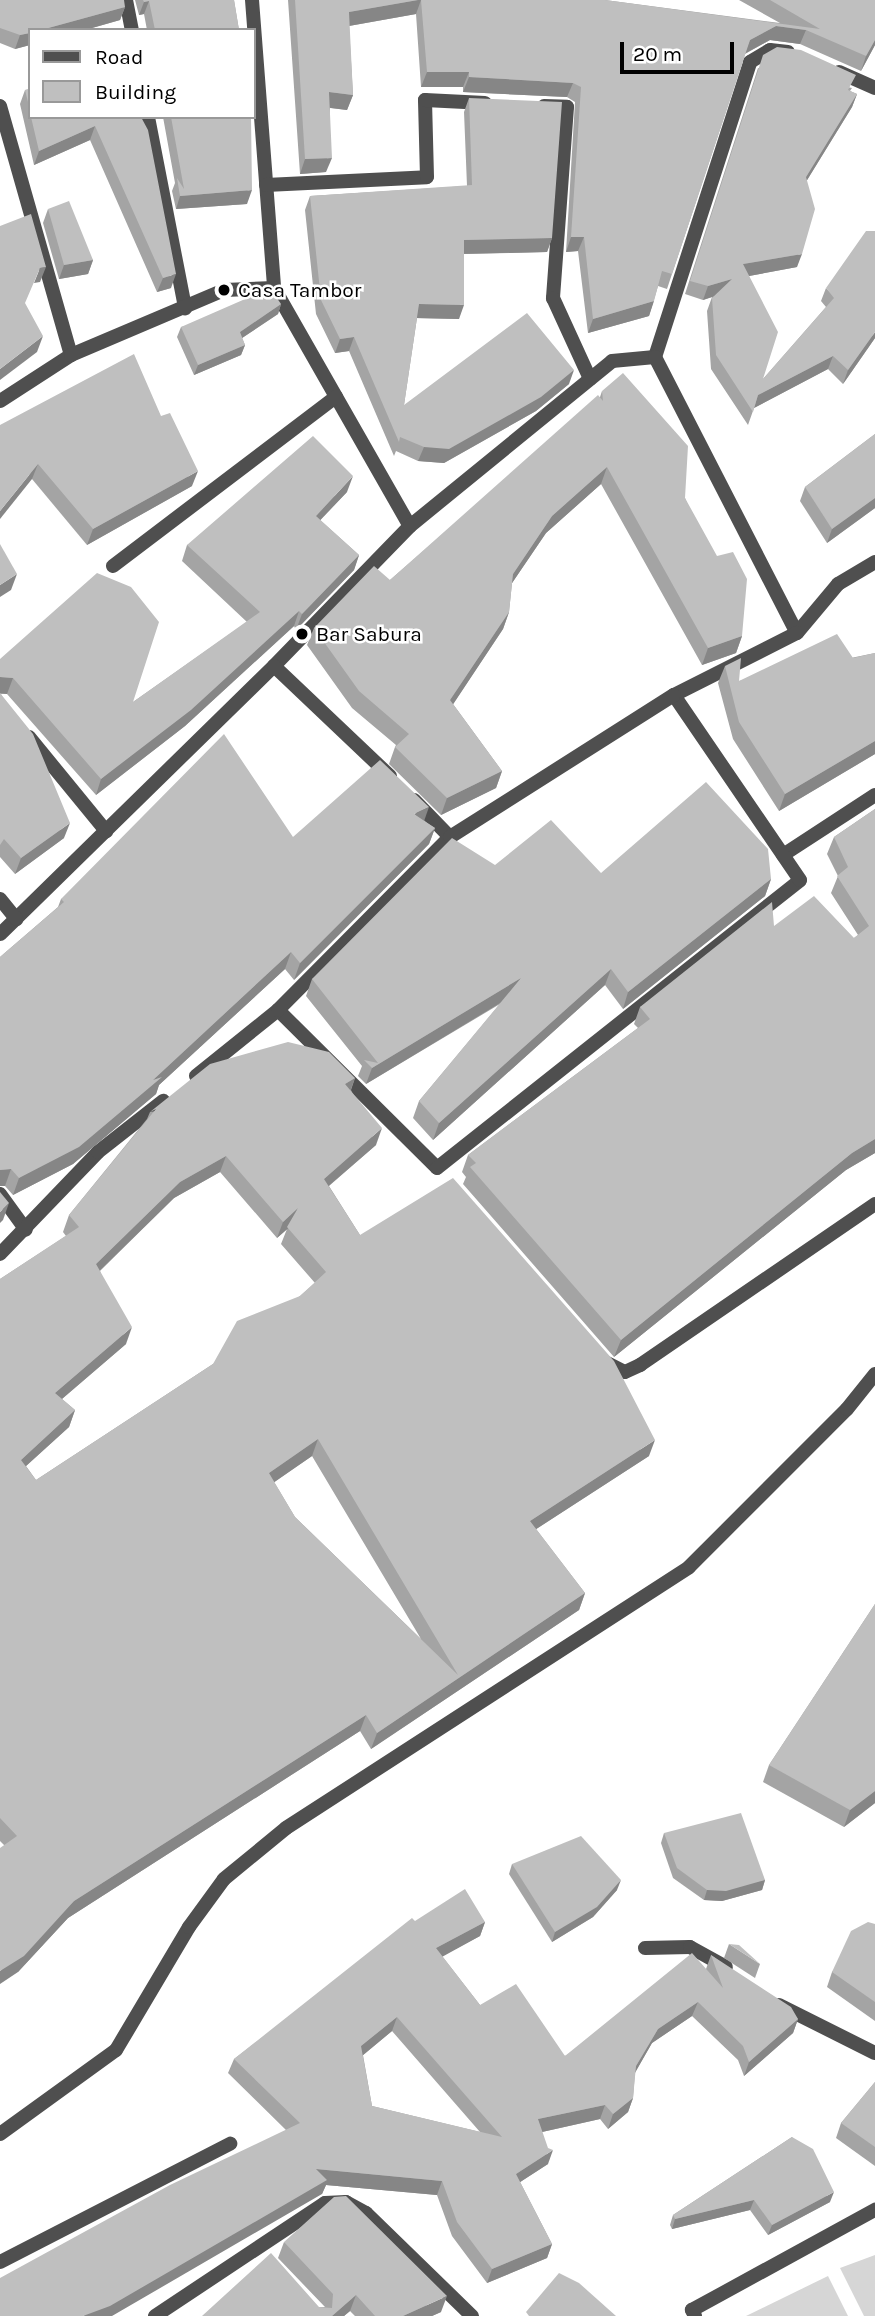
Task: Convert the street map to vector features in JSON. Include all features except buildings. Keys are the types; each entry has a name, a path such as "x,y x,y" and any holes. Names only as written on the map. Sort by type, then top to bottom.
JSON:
{"street":[{"path":"126,0 132,28"},
{"path":"251,0 253,28"},
{"path":"797,633 655,357 750,62 769,50 799,54"},
{"path":"256,62 274,288 410,526"},
{"path":"824,65 875,88"},
{"path":"266,185 427,177 425,100 502,104"},
{"path":"528,105 567,107 553,298 590,379"},
{"path":"0,106 71,355"},
{"path":"148,119 185,308"},
{"path":"0,401 71,355 224,290 274,288"},
{"path":"0,934 274,666 410,526 612,361 655,357"},
{"path":"113,566 336,397"},
{"path":"0,1254 99,1152 278,1010 450,837 674,695 797,633 838,584 875,562"},
{"path":"274,666 450,837"},
{"path":"278,1010 441,1174 800,880 674,695"},
{"path":"16,720 106,831"},
{"path":"783,855 875,795"},
{"path":"0,899 16,919"},
{"path":"0,1195 26,1230"},
{"path":"592,1347 610,1368 625,1372 640,1365 875,1204"},
{"path":"0,2134 116,2050 189,1927 225,1879 286,1828 690,1567 847,1409 875,1374"},
{"path":"645,1948 690,1947 744,1979"},
{"path":"765,1995 787,2011 875,2053"},
{"path":"0,2262 230,2144"},
{"path":"155,2316 325,2203 346,2202 366,2213 472,2316"},
{"path":"695,2316 692,2310 875,2210"}],"shaded area":[{"path":"875,2255 875,2316 864,2316 840,2268"},
{"path":"828,2276 848,2316 746,2316"}],"place":[{"name":"Casa Tambor","path":"224,290"},
{"name":"Bar Sabura","path":"302,634"}]}
